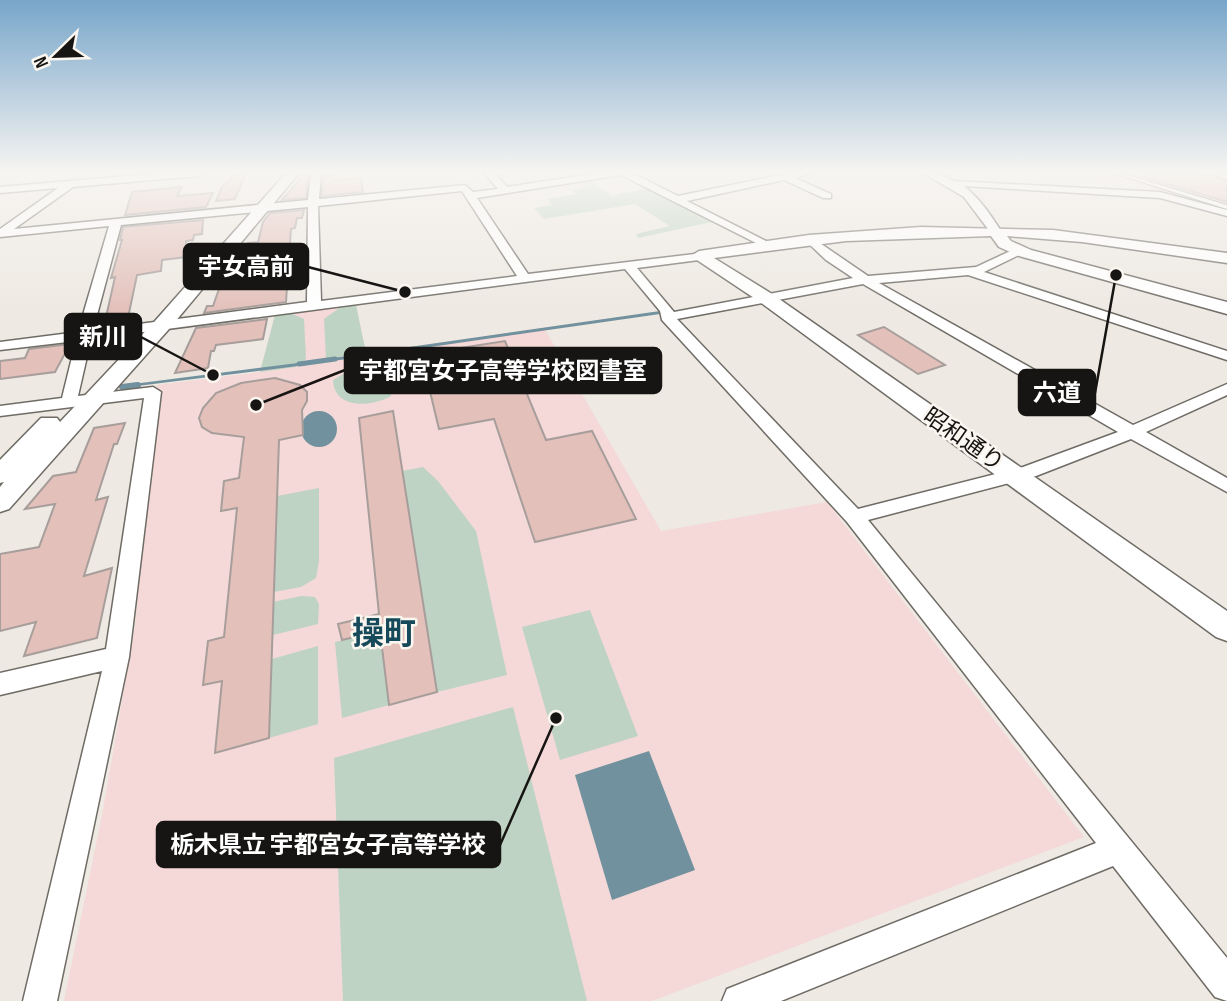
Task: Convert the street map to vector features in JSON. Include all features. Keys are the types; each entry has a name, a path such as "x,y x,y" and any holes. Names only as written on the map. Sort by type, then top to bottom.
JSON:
{"street":[{"path":"0,234 20,220"},
{"path":"0,234 142,220"},
{"path":"172,289 242,220"},
{"path":"0,503 96,398 158,317 243,220"},
{"path":"313,220 314,306"},
{"path":"486,220 526,279"},
{"path":"715,220 764,244"},
{"path":"988,220 1001,241 1019,251 1227,308"},
{"path":"69,402 84,336 116,222"},
{"path":"0,346 134,329 158,317 314,306 629,266 764,244 811,240 995,231 1053,235 1227,258"},
{"path":"811,240 830,257 867,281 1227,486"},
{"path":"667,317 846,282 978,270 1019,251"},
{"name":"昭和通り","path":"705,255 772,297 1022,474 1227,611"},
{"path":"629,266 667,310 667,317 854,517 1227,985"},
{"path":"969,271 1227,356"},
{"path":"0,475 134,329"},
{"path":"854,517 1022,474 1133,431 1227,389"},
{"path":"0,411 153,392 117,657 40,1001"},
{"name":"昭和通り","path":"1022,474 1227,628"},
{"path":"0,684 117,657"},
{"path":"739,1001 1118,849"}],"shaded area":[{"path":"356,305 366,353 544,328 661,531 827,502 1084,837 652,1001 64,1001 103,810 135,626 157,385 260,372 275,315"}],"green space":[{"path":"660,220 712,222 638,238 636,234 670,226"},
{"path":"356,305 366,353 326,359 324,319 342,306"},
{"path":"290,313 304,319 306,359 295,367 260,372 275,315"},
{"path":"379,373 391,384 391,396 365,404 340,397 333,380 343,374"},
{"path":"423,467 438,481 476,531 507,675 437,692 402,471"},
{"path":"319,488 319,561 316,578 301,587 274,592 277,496"},
{"path":"301,596 315,597 319,604 318,624 273,635 273,602"},
{"path":"590,610 638,736 560,760 522,627"},
{"path":"380,631 389,705 342,718 335,642"},
{"path":"318,646 318,724 269,738 272,659"},
{"path":"513,707 587,1001 343,1001 334,758"}],"water":[{"path":"660,311 660,314 326,362 326,359"},
{"path":"306,362 306,365 129,387 133,384"},
{"path":"319,411 331,417 337,429 331,441 319,447 307,441 301,429 307,417"},
{"path":"649,751 695,870 612,900 575,775"}],"building":[{"path":"203,220 202,234 194,235 193,240 186,241 186,257 162,260 161,271 137,275 129,313 115,324 104,326 115,277 111,278 123,227"},
{"path":"265,220 297,220 295,228 291,229 286,302 204,313 207,306 213,306 225,272 241,265 242,252 247,251 248,243 258,242"},
{"path":"267,319 263,339 216,345 214,351 211,351 208,368 175,373 196,328"},
{"path":"884,327 945,365 918,374 858,335"},
{"path":"505,341 546,440 592,431 636,519 535,542 494,419 439,429 421,354"},
{"path":"70,344 55,372 0,379 0,361 25,358 29,349"},
{"path":"275,378 300,385 307,392 307,401 302,410 303,435 279,440 269,738 215,753 222,681 203,685 208,641 224,637 237,508 221,511 224,481 239,478 244,437 212,433 202,427 199,418 203,408 216,393 241,383"},
{"path":"393,411 437,692 389,705 380,631 342,640 338,624 379,614 359,418"},
{"path":"125,423 117,444 114,444 96,500 108,497 84,576 112,568 97,638 24,656 36,622 0,631 0,554 39,547 55,504 25,509 53,476 76,472 94,428"}],"waterway":[{"path":"299,364 335,359"},
{"path":"122,387 138,385 129,386"}],"place":[{"name":"六道","path":"1116,275"},
{"name":"宇女高前","path":"405,292"},
{"name":"新川","path":"213,375"},
{"name":"宇都宮女子高等学校図書室","path":"256,405"},
{"name":"栃木県立 宇都宮女子高等学校","path":"556,718"}],"district":[{"name":"操町","path":"384,633"}]}
